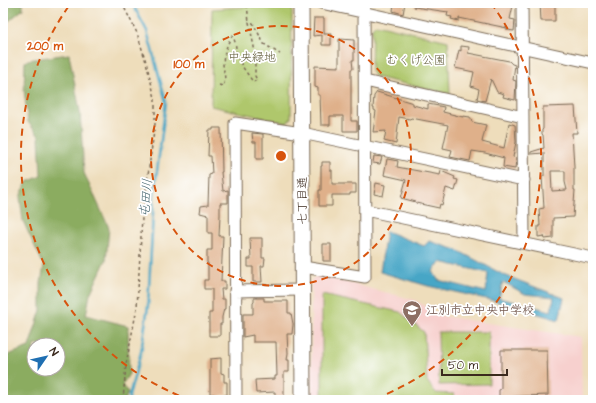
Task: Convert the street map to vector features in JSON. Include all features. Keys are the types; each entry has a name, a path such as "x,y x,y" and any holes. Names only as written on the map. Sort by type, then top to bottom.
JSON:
{"street":[{"name":"七丁目通","path":"301,3 303,400"},
{"path":"321,3 364,8 523,48 593,63"},
{"path":"522,3 524,243"},
{"path":"303,267 365,277 364,8"},
{"path":"365,81 523,117"},
{"path":"236,400 235,123 302,132 524,180"},
{"path":"365,210 593,258"},
{"path":"235,291 303,290"}],"path":[{"path":"122,3 137,33 155,98 155,124 142,218 137,308 126,364 123,400"},
{"path":"219,85 224,86 224,55 227,44 232,36 236,42 237,55 241,63 253,82 257,80 255,76 255,52 247,5"},
{"path":"249,22 253,23 264,44 280,54"}],"shaded area":[{"name":"江別市立中央中学校","path":"318,275 415,300 441,316 581,337 582,400 312,400 311,280"}],"green space":[{"path":"3,3 23,3 23,9 3,26"},
{"name":"中央緑地","path":"290,4 292,9 291,118 287,123 211,106 212,9"},
{"name":"むくげ公園","path":"376,24 448,41 450,94 375,77 371,71 372,28"},
{"path":"69,54 80,112 84,173 109,228 106,260 90,294 86,315 128,326 129,374 122,385 128,392 125,400 3,400 3,357 26,348 26,377 66,377 66,337 32,337 41,310 41,283 44,266 23,221 20,197 27,182 41,176 39,136 28,122 24,90 25,62 28,60"},
{"path":"322,295 400,312 424,332 427,381 436,393 454,394 454,400 322,400"},
{"path":"438,332 489,332 489,384 439,385"}],"water":[{"path":"386,231 424,246 429,241 457,250 504,275 564,298 559,320 491,300 428,286 380,272","holes":["440,262 488,273 486,292 438,280 433,271","503,282 525,294 554,297 551,311 499,298"]}],"building":[{"path":"394,3 405,3 403,14 393,11"},
{"path":"415,3 511,3 513,6 510,19 515,20 514,31 507,30 507,28 459,18 459,21 451,19 452,17 447,16 448,12 414,7"},
{"path":"540,3 555,3 555,21 541,21"},
{"path":"314,18 324,18 324,34 331,34 331,45 322,45 322,35 313,36"},
{"path":"339,39 354,40 354,60 352,60 353,69 351,69 351,121 357,121 357,131 343,131 343,116 330,116 330,125 321,125 320,95 318,95 318,88 315,87 315,66 339,67"},
{"path":"461,46 469,47 468,53 509,61 515,65 513,80 516,81 515,100 503,97 504,94 497,92 491,79 485,101 477,99 479,89 471,86 474,72 455,68 459,50 461,51"},
{"path":"377,92 413,103 413,105 428,109 428,104 444,107 443,112 463,117 470,117 472,122 486,125 482,142 504,148 509,123 515,125 516,142 513,157 516,158 515,169 503,167 504,158 485,153 472,151 470,161 450,157 452,150 443,148 448,125 399,117 396,144 384,141 386,131 373,132 376,111 373,108 374,96"},
{"path":"575,106 577,133 572,133 575,190 573,217 553,218 553,238 545,239 544,236 538,237 538,226 540,226 539,209 544,208 542,176 544,176 544,153 531,154 531,152 544,148 542,134 543,107","holes":["551,171 565,171 567,190 552,191"]},
{"path":"213,128 221,128 221,172 223,191 228,190 228,203 220,203 219,236 223,236 221,281 225,281 225,289 221,289 222,299 225,299 225,309 222,317 222,324 220,324 220,336 209,336 209,313 212,313 212,289 204,289 204,280 208,280 207,250 212,250 212,233 208,233 208,215 200,213 201,206 208,205 209,175 212,174 211,156 208,156 209,130 213,130"},
{"path":"252,133 263,134 263,159 256,159 256,142 253,142"},
{"path":"374,156 382,157 380,164 373,163"},
{"path":"387,159 398,161 397,167 440,175 441,171 455,177 454,179 458,180 455,191 446,188 442,205 440,204 439,208 401,198 406,180 384,175"},
{"path":"322,162 330,162 330,170 332,170 332,184 356,184 356,193 350,193 350,195 332,195 332,206 319,206"},
{"path":"376,183 385,185 383,196 374,194"},
{"path":"250,238 262,238 262,258 265,258 264,266 261,266 262,282 253,282 253,267 248,267 248,259 251,259"},
{"path":"323,244 331,244 331,261 323,261"},
{"path":"254,298 264,298 264,301 288,301 288,313 291,313 293,324 292,334 287,334 287,360 289,360 289,372 284,372 284,400 275,400 275,392 256,393 255,380 275,379 275,376 277,376 276,342 253,342 253,335 243,337 243,314 253,314"},
{"path":"501,350 547,350 548,395 499,397 499,390 501,389"},
{"path":"221,358 221,373 224,374 224,382 227,382 227,395 221,395 221,398 214,398 214,394 210,394 210,359"}],"waterway":[{"name":"屯田川","path":"129,400 141,352 148,306 154,194 166,102 147,31 132,3"}],"place":[{"name":"江別市立中央中学校","path":"412,327"}]}
